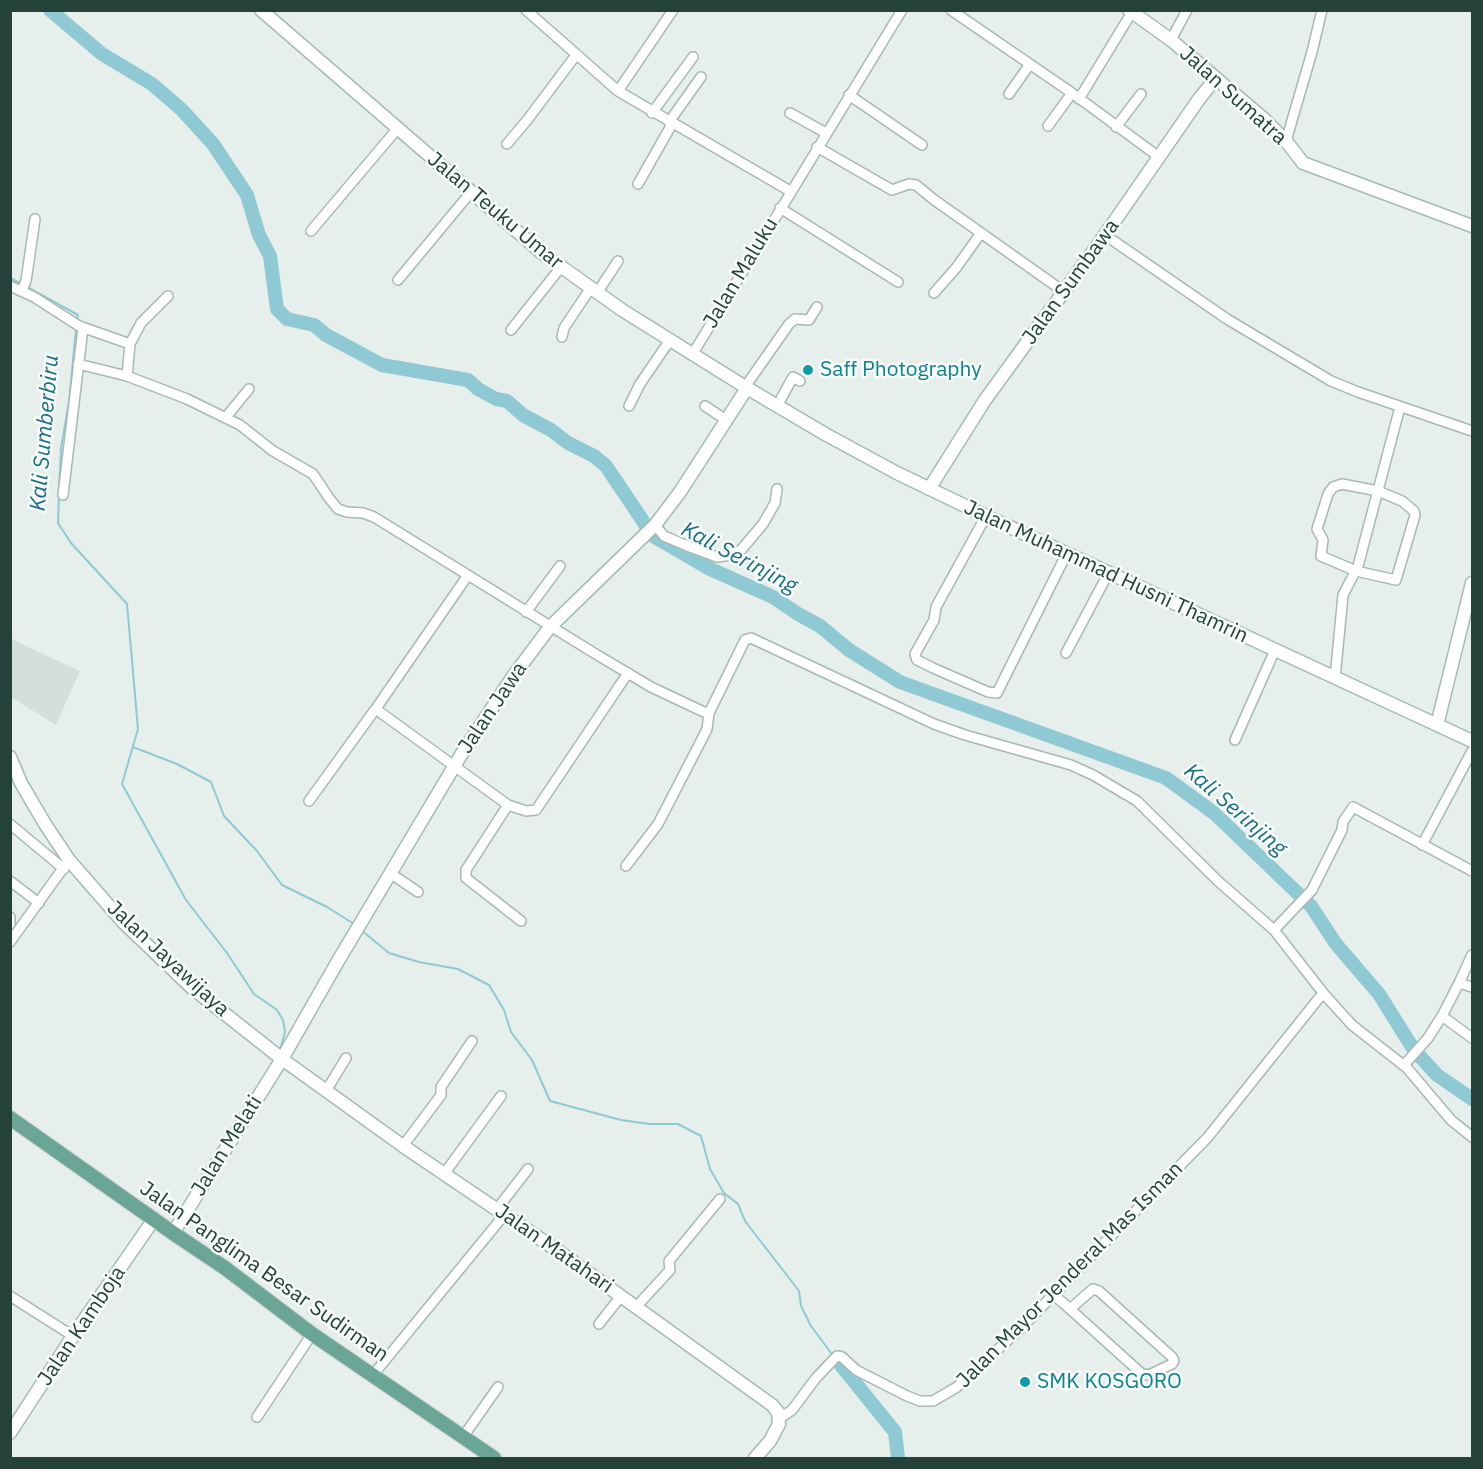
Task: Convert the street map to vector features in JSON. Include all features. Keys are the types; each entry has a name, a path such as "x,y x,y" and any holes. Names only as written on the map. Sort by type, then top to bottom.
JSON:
{"main road":[{"name":"Jalan Panglima Besar Sudirman","path":"10,1118 225,1268 312,1334 494,1458"}],"street":[{"name":"Jalan Teuku Umar","path":"261,10 561,267 594,291 746,388"},
{"path":"525,10 618,91 652,113 790,191"},
{"path":"536,19 542,10"},
{"path":"618,91 673,10"},
{"name":"Jalan Maluku","path":"692,355 902,10"},
{"path":"951,10 1159,157"},
{"path":"1171,40 1187,10"},
{"path":"1286,141 1322,10"},
{"path":"1048,126 1075,96 1131,11"},
{"name":"Jalan Sumatra","path":"1131,11 1171,40 1216,78 1286,141 1298,158 1309,166 1473,226"},
{"path":"507,144 576,55"},
{"path":"652,113 693,57"},
{"path":"1009,94 1030,64"},
{"path":"638,184 670,123 701,77"},
{"name":"Jalan Sumbawa","path":"929,489 985,400 1216,78"},
{"path":"1116,127 1141,94"},
{"path":"849,95 922,145"},
{"path":"790,113 826,133"},
{"path":"311,231 398,128"},
{"path":"818,147 892,190 915,184 1063,291"},
{"path":"398,280 471,192"},
{"path":"780,208 898,282"},
{"path":"24,286 35,219"},
{"path":"934,293 956,268 981,233"},
{"path":"1105,235 1227,319 1299,363 1358,392 1473,431"},
{"path":"562,337 564,328 618,261"},
{"path":"511,330 561,267"},
{"path":"10,286 24,286 78,326 130,344"},
{"path":"127,376 130,344 141,323 168,296"},
{"path":"746,388 789,324 795,319 809,320 816,307"},
{"path":"63,495 78,364 78,326"},
{"path":"629,406 640,384 670,340"},
{"path":"78,364 127,376 226,417 273,451 313,474 338,509 368,514 628,673 685,704 709,712"},
{"path":"777,406 793,377 800,381"},
{"name":"Jalan Muhammad Husni Thamrin","path":"746,388 836,440 929,489 1473,741"},
{"name":"Jalan Jawa","path":"278,1056 358,928 455,765 514,675 550,627 654,527 680,492 746,388"},
{"path":"226,417 249,389"},
{"path":"705,406 726,420"},
{"path":"1335,678 1343,595 1356,571 1400,407"},
{"path":"1342,484 1378,491 1398,499 1413,510 1414,515 1396,580 1356,571 1322,556 1323,540 1317,529 1325,499 1333,487 1342,484"},
{"path":"654,527 664,536 690,548 720,557 732,555 741,550 763,524 775,503 777,489"},
{"path":"986,516 936,607 934,621 915,654 917,660 933,668 988,692 997,693 1068,553"},
{"path":"526,612 560,566"},
{"path":"1066,653 1108,572"},
{"path":"309,801 468,575"},
{"path":"1437,725 1473,583"},
{"path":"626,866 658,824 707,729 709,712 745,640 751,638 934,724 1071,765 1137,801 1218,881 1276,928 1324,994 1360,1032 1404,1065 1451,1120 1473,1137"},
{"path":"1235,740 1275,650"},
{"path":"375,710 381,711 508,805 529,812 539,807 628,673"},
{"path":"1422,845 1473,751"},
{"name":"Jalan Jayawijaya","path":"10,757 21,783 66,864 191,987 278,1056"},
{"path":"508,805 466,870 466,878 521,921"},
{"path":"1276,928 1312,890 1342,830 1343,823 1353,807 1473,872"},
{"path":"10,824 66,864 10,942"},
{"path":"390,873 418,892"},
{"path":"10,881 39,903"},
{"path":"10,918 10,924"},
{"path":"1404,1065 1428,1038 1442,1016 1473,955"},
{"path":"1459,983 1473,987"},
{"name":"Jalan Mayor Jenderal Mas Isman","path":"780,1418 792,1410 816,1378 835,1358 842,1357 856,1370 920,1401 933,1401 957,1387 983,1365 1054,1295 1208,1137 1324,994"},
{"path":"1442,1016 1473,1038"},
{"path":"404,1146 441,1095 441,1087 472,1041"},
{"name":"Jalan Matahari","path":"278,1056 621,1296 772,1405 780,1418"},
{"name":"Jalan Melati","path":"173,1233 278,1056"},
{"path":"326,1091 346,1058"},
{"path":"444,1174 501,1096"},
{"path":"373,1375 501,1212 528,1169"},
{"path":"636,1307 670,1270 669,1261 720,1199"},
{"name":"Jalan Kamboja","path":"10,1433 73,1336 154,1219"},
{"path":"1054,1295 1142,1374 1149,1375 1173,1362 1172,1357 1096,1289 1070,1309"},
{"path":"10,1296 73,1336"},
{"path":"599,1324 621,1296"},
{"path":"257,1417 312,1334"},
{"path":"463,1437 498,1387"},
{"path":"755,1458 770,1441 780,1418"}],"shaded area":[{"path":"11,639 80,671 56,725 11,697"}],"waterway":[{"name":"Kali Serinjing","path":"50,10 102,54 152,84 182,110 213,144 247,195 259,235 270,256 277,309 287,319 314,325 326,335 382,365 468,380 478,389 496,399 507,401 523,415 594,456 606,466 653,536 708,568 773,597 820,626 849,650 900,682 1166,778 1214,813 1311,906 1336,944 1379,994 1414,1050 1437,1075 1472,1099"},
{"name":"Kali Sumberbiru","path":"10,278 22,284"},
{"name":"Kali Sumberbiru","path":"27,287 78,315 77,320"},
{"name":"Kali Sumberbiru","path":"59,490 61,448 69,402 76,329"},
{"path":"59,496 58,523 71,543 127,604 138,729 122,784 186,900 227,953 254,994 277,1010 283,1020 285,1032 280,1050"},
{"name":"Kali Sumberbiru","path":"133,747 177,764 211,782 224,816 257,851 282,885 327,907 354,924"},
{"name":"Kali Sumberbiru","path":"361,930 389,953 419,962 458,969 489,985 504,1010 511,1032 532,1060 550,1101 621,1120 649,1124 678,1124 701,1136 710,1169 724,1193 738,1204 745,1221 799,1291 801,1306 811,1326 834,1357"},
{"path":"195,1187 222,1144"},
{"name":"Kali Sumberbiru","path":"840,1364 895,1432 898,1458"}],"place":[{"name":"Saff Photography","path":"808,370"},
{"name":"SMK KOSGORO","path":"1025,1382"}]}
